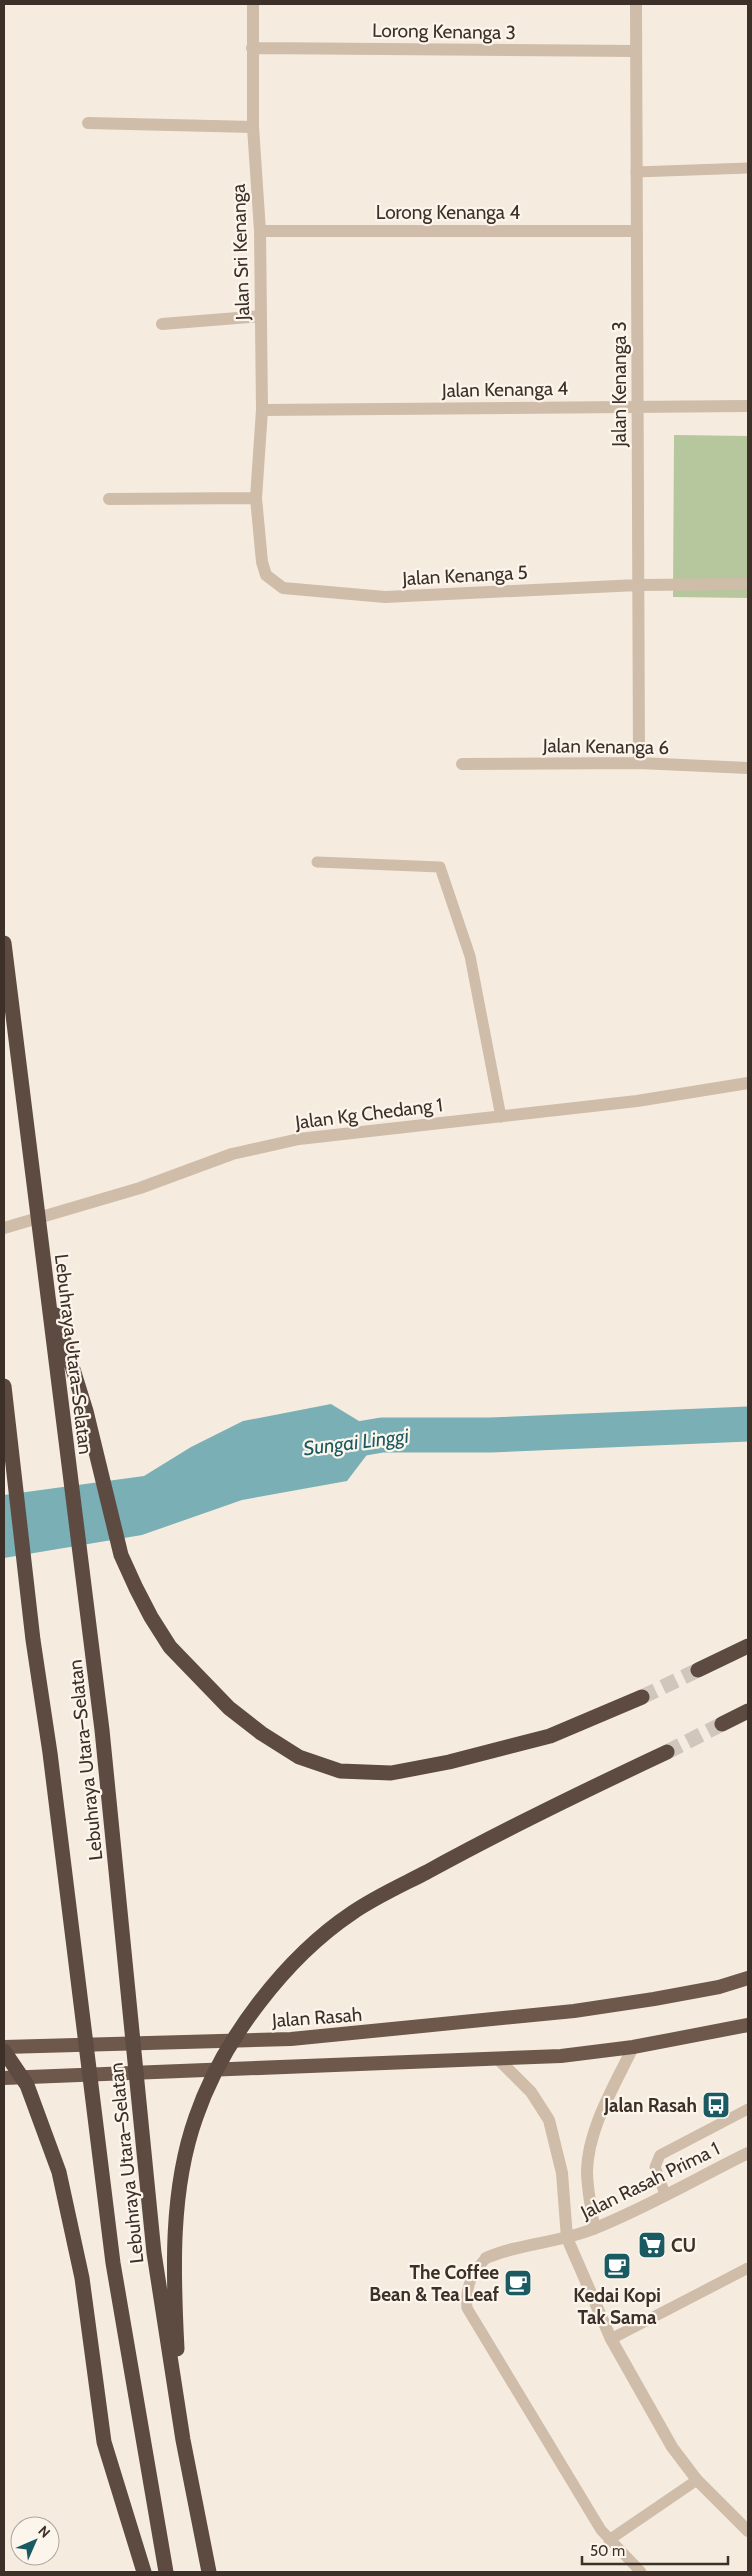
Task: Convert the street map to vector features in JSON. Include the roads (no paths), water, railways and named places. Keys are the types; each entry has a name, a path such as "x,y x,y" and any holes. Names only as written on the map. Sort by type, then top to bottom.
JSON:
{"highway":[{"name":"Lebuhraya Utara–Selatan","path":"4,943 44,1277 82,1558 120,1900 154,2253 182,2440 209,2572"},
{"path":"44,1277 86,1411 121,1555 150,1617 170,1647 195,1675 228,1708 260,1733 299,1757 340,1771 390,1773 449,1762 550,1736 642,1698"},
{"name":"Lebuhraya Utara–Selatan","path":"4,1386 25,1570 50,1753 113,2263 166,2572"},
{"path":"698,1670 748,1646"},
{"path":"722,1724 748,1711"},
{"path":"182,2440 175,2306 177,2212 189,2138 204,2098 247,2016 295,1962 352,1913 476,1845 667,1752"},
{"name":"Jalan Rasah","path":"4,2047 319,2036 574,2011 719,1987 748,1978"},
{"path":"4,2078 499,2060 562,2056 633,2047 748,2025"},
{"path":"4,2051 26,2085 59,2172 82,2278 104,2442 144,2572"}],"street":[{"name":"Jalan Sri Kenanga","path":"253,4 253,127 260,231 262,410 256,498"},
{"name":"Jalan Kenanga 3","path":"636,4 639,763"},
{"name":"Lorong Kenanga 3","path":"252,48 636,51"},
{"path":"88,124 253,127"},
{"name":"Lorong Kenanga 4","path":"260,231 637,231"},
{"path":"162,324 261,316"},
{"name":"Jalan Kenanga 4","path":"262,410 748,406"},
{"path":"108,499 256,498"},
{"name":"Jalan Kenanga 5","path":"256,498 262,562 266,575 283,588 384,597 638,585 748,584"},
{"name":"Jalan Kenanga 6","path":"462,764 639,763 748,768"},
{"name":"Jalan Kg Chedang 1","path":"4,1228 140,1188 232,1154 299,1139 637,1101 748,1083"},
{"path":"594,2229 587,2170 592,2145 600,2117 633,2047"},
{"path":"499,2060 531,2092 550,2120 562,2173 567,2238 611,2339 672,2447 697,2480 748,2530"},
{"name":"Jalan Rasah Prima 1","path":"486,2258 502,2251 567,2238 594,2229 748,2153"}],"lane":[{"path":"636,172 748,168"},
{"path":"317,862 440,867 470,956 501,1117"},
{"path":"665,2194 655,2166 660,2155 748,2109"},
{"path":"486,2258 475,2269 468,2285 467,2308 609,2540 641,2572"},
{"path":"611,2339 748,2268"},
{"path":"609,2540 697,2480"}],"water":[{"path":"331,1404 382,1435 347,1481 242,1500 142,1535 4,1558 4,1495 144,1476 191,1447 243,1421"}],"waterway":[{"name":"Sungai Linggi","path":"335,1443 382,1435 490,1435 748,1424"}],"tunnel":[{"path":"642,1697 698,1670"},
{"path":"667,1752 722,1724"}],"place":[{"name":"Jalan Rasah","path":"716,2105"},
{"name":"CU","path":"652,2245"},
{"name":"Kedai Kopi Tak Sama","path":"617,2266"},
{"name":"The Coffee Bean & Tea Leaf","path":"518,2283"}]}
